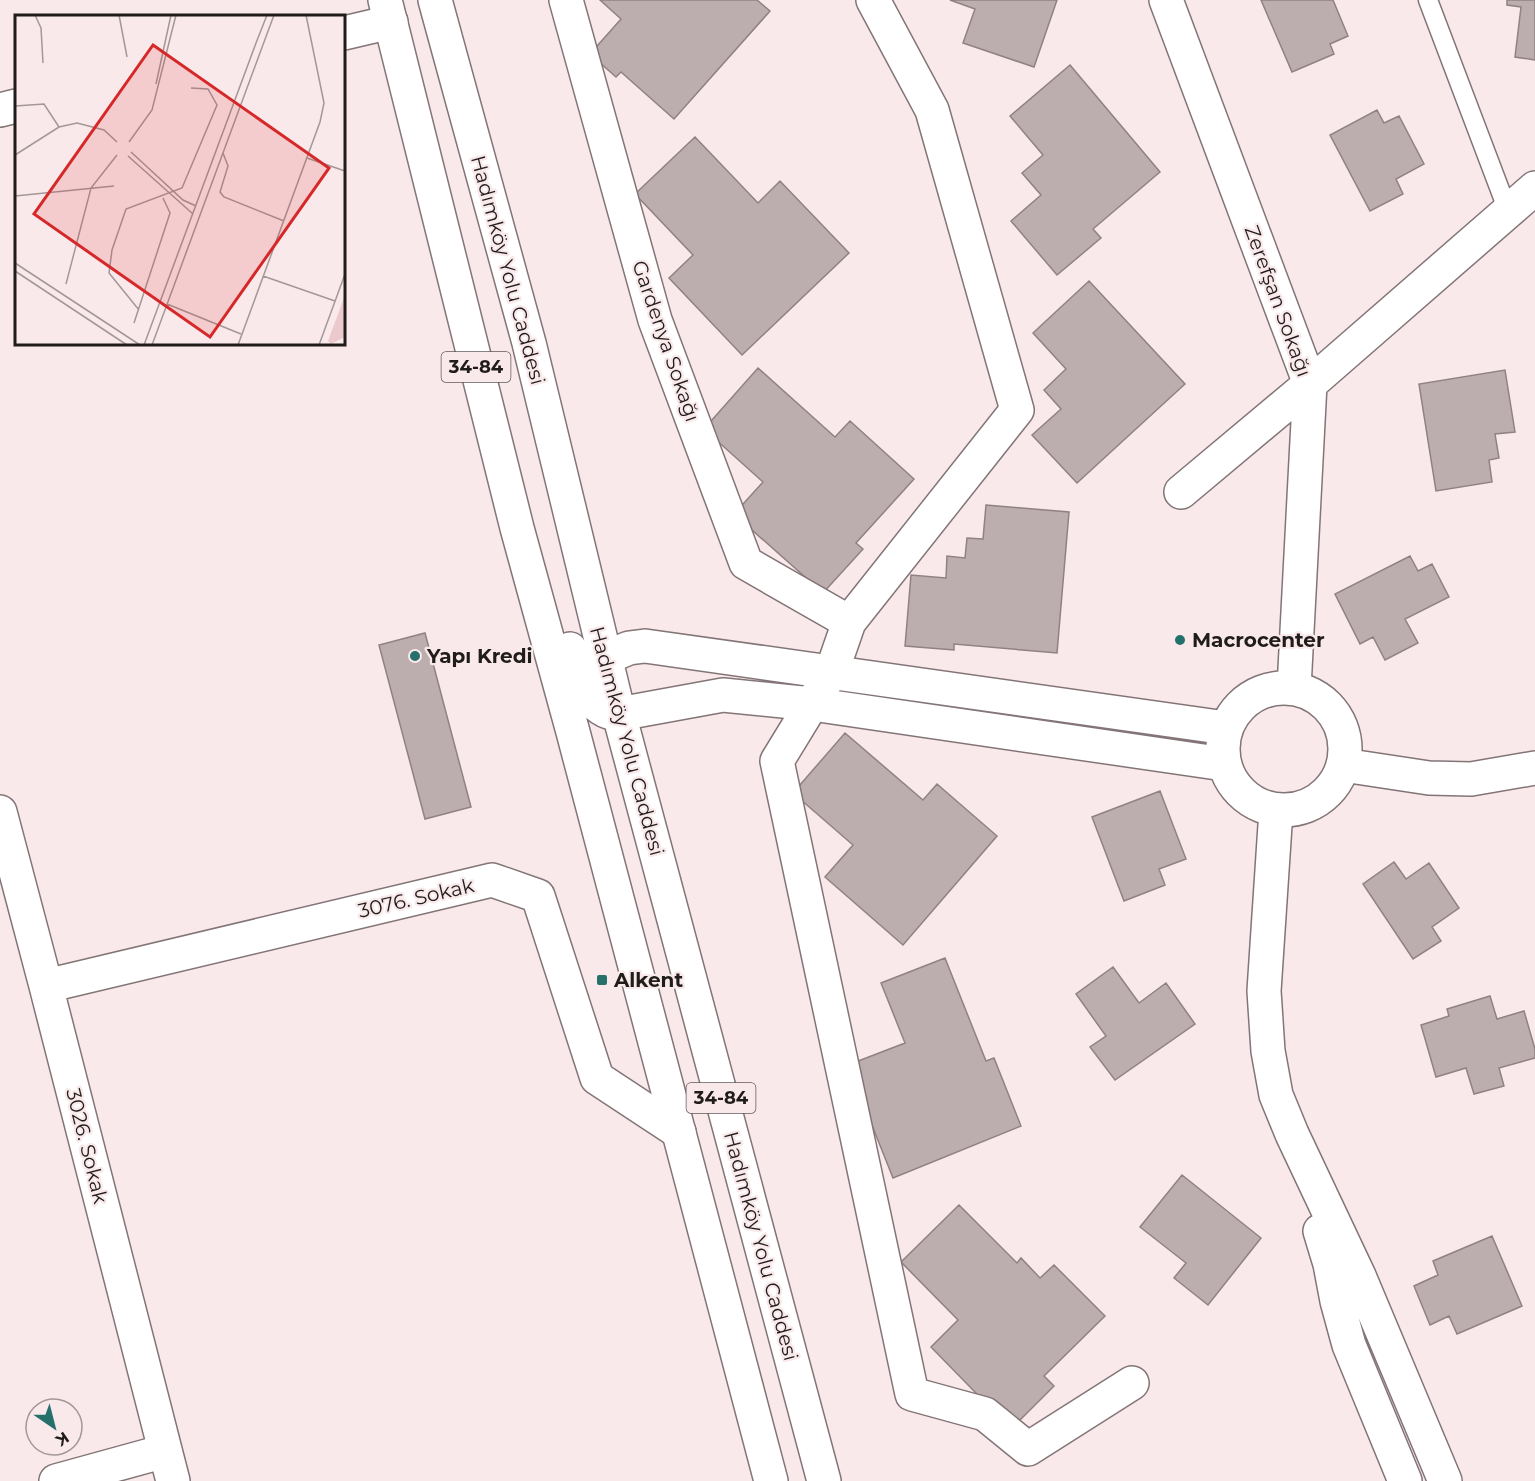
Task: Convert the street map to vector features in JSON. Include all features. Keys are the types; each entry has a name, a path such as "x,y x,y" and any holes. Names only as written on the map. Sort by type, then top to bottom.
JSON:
{"street":[{"name":"Hadımköy Yolu Caddesi","path":"435,0 529,343 619,714 824,1481"},
{"name":"Gardenya Sokağı","path":"566,0 655,320 746,563 849,622"},
{"path":"873,0 932,110 1017,410 849,622 832,671 777,761 912,1394 985,1414 1028,1449 1132,1383"},
{"name":"Zerefşan Sokağı","path":"1166,0 1310,384 1294,688"},
{"path":"345,32 388,11"},
{"name":"34-84","path":"388,11 516,528 573,732 771,1481"},
{"path":"0,110 15,106"},
{"path":"1181,492 1310,384 1535,188"},
{"path":"516,528 538,557 549,579 557,598 581,681 598,708 610,714 723,695 812,704 1224,764"},
{"path":"573,732 573,712 577,692 584,676 605,658 629,648 645,645 1226,728"},
{"path":"1294,688 1312,694 1328,706 1340,721 1345,740 1345,759 1339,777 1328,793 1313,804 1294,810 1275,810 1258,805 1242,795 1231,781 1224,764 1222,746 1226,728 1237,709 1253,696 1273,689 1294,688"},
{"path":"1343,765 1429,778 1471,779 1535,768"},
{"path":"1275,810 1264,991 1268,1051 1276,1095 1359,1276 1444,1481"},
{"name":"3026. Sokak","path":"0,812 169,1466"},
{"name":"3076. Sokak","path":"46,986 492,880 538,896 597,1078 679,1132"},
{"path":"1292,1134 1330,1264 1349,1345 1405,1481"},
{"path":"56,1481 169,1466"}],"lane":[{"path":"1428,0 1508,211"}],"building":[{"path":"600,0 757,0 770,11 674,119 621,72 616,77 590,54 621,19"},
{"path":"950,0 1057,0 1034,67 963,43 975,9"},
{"path":"1261,0 1333,0 1348,36 1330,44 1334,54 1292,72"},
{"path":"1507,0 1535,0 1535,60 1515,57 1521,7 1507,5"},
{"path":"1070,65 1160,172 1093,229 1101,238 1057,275 1011,221 1041,195 1022,173 1043,155 1010,116"},
{"path":"1377,110 1384,123 1399,116 1424,164 1396,179 1403,194 1370,211 1330,135"},
{"path":"695,137 758,203 780,181 849,253 742,355 669,278 693,255 635,194"},
{"path":"1089,281 1185,384 1077,483 1032,435 1061,409 1044,390 1066,369 1033,333"},
{"path":"758,368 835,437 850,421 914,479 856,543 863,549 823,593 734,514 763,482 704,429"},
{"path":"1505,370 1515,432 1495,434 1499,458 1489,460 1492,482 1436,491 1419,384"},
{"path":"986,505 1069,512 1057,653 954,644 954,650 905,646 911,575 946,578 947,556 965,558 967,538 983,539"},
{"path":"1410,556 1418,571 1432,564 1449,597 1405,619 1418,643 1385,660 1373,637 1360,644 1335,594"},
{"path":"425,633 471,807 425,819 379,645"},
{"path":"845,733 923,800 937,784 997,836 903,945 825,877 853,845 793,793"},
{"path":"1160,791 1186,859 1159,869 1165,885 1124,901 1092,817"},
{"path":"1394,862 1406,879 1429,863 1459,908 1432,927 1441,941 1413,959 1363,884"},
{"path":"945,958 986,1061 994,1058 1021,1126 893,1178 848,1065 905,1043 881,983"},
{"path":"1113,967 1139,1003 1166,983 1195,1024 1115,1080 1090,1047 1106,1036 1076,994"},
{"path":"1490,996 1497,1019 1524,1011 1535,1049 1535,1058 1499,1068 1504,1086 1474,1094 1466,1068 1436,1077 1421,1025 1449,1016 1447,1009"},
{"path":"1182,1175 1261,1238 1208,1305 1174,1278 1186,1263 1140,1227"},
{"path":"959,1205 1017,1263 1021,1258 1040,1278 1054,1265 1105,1316 1044,1376 1054,1386 1011,1429 931,1347 958,1320 901,1262"},
{"path":"1492,1236 1522,1306 1457,1334 1449,1316 1430,1325 1414,1286 1438,1275 1433,1261"}],"place":[{"name":"Macrocenter","path":"1180,640"},
{"name":"Yapı Kredi","path":"415,656"},
{"name":"Alkent","path":"602,980"}]}
